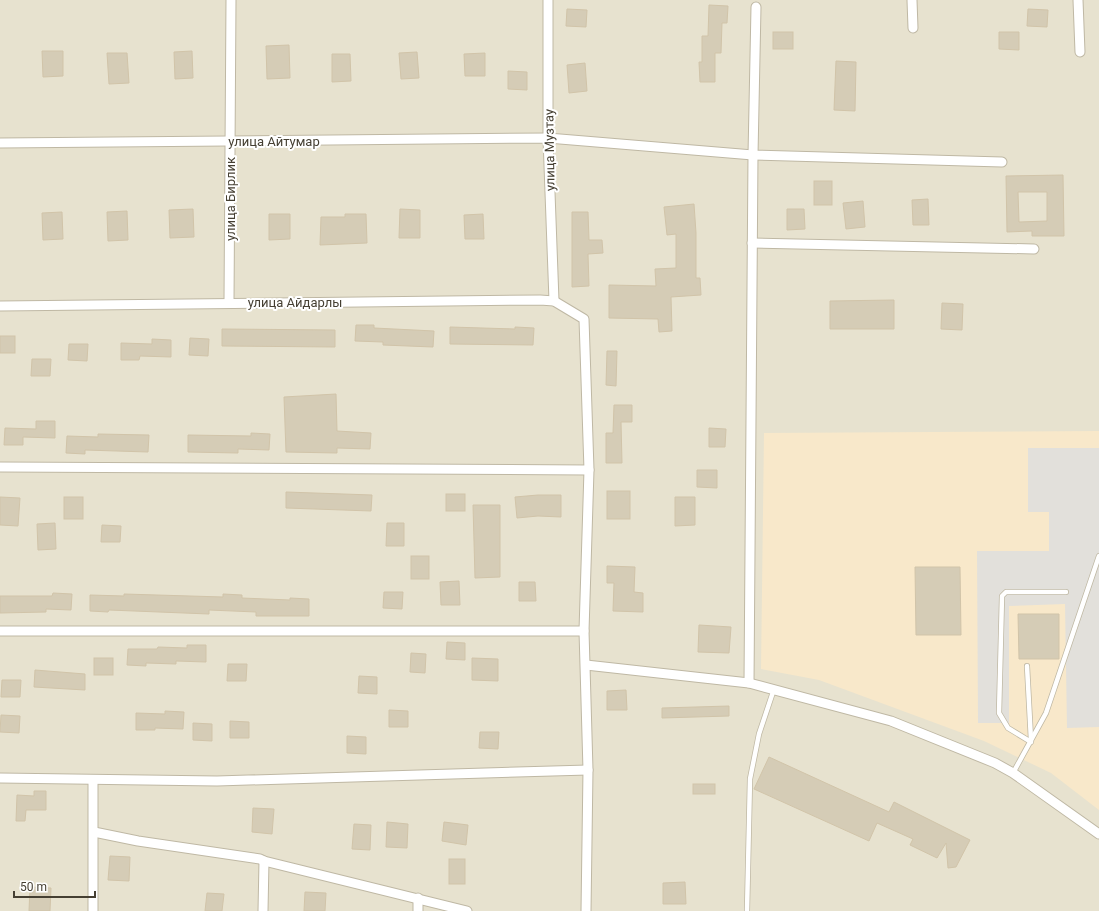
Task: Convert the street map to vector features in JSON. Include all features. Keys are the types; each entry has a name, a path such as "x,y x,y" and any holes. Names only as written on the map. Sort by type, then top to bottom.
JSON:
{"street":[{"name":"улица Бирлик","path":"230,302 231,0"},
{"name":"улица Музтау","path":"548,0 548,138 554,301"},
{"path":"912,0 913,28"},
{"path":"1078,0 1080,52"},
{"path":"749,683 752,243 756,7"},
{"name":"улица Айтумар","path":"0,143 548,138 753,155 1002,162"},
{"path":"752,243 1034,249"},
{"path":"554,301 584,319 589,470 584,631 588,770 586,911"},
{"name":"улица Айдарлы","path":"0,306 230,302 554,301"},
{"path":"0,467 589,470"},
{"path":"0,632 584,631"},
{"path":"586,664 749,683 891,721 995,763 1013,773 1099,834"},
{"path":"0,778 217,781 588,770"},
{"path":"93,780 93,911"},
{"path":"94,832 138,841 260,859 467,911"},
{"path":"263,911 264,861"},
{"path":"418,898 418,911"}],"lane":[{"path":"1013,773 1046,713 1099,556"},
{"path":"1031,742 1008,728 999,713 1002,596 1006,592 1066,592"},
{"path":"1027,666 1031,742"},
{"path":"748,911 750,779 759,734 774,689"}],"shaded area":[{"path":"0,0 1099,0 1099,911 0,911"},
{"path":"1099,431 1099,810 1051,773 984,741 819,680 761,669 764,433"},
{"path":"1028,448 1099,448 1099,727 1067,728 1065,604 1009,606 1009,723 978,723 977,551 1049,551 1049,512 1028,512"}],"building":[{"path":"709,5 728,6 727,23 722,23 721,53 715,53 715,82 700,82 699,62 702,62 702,36 708,36"},
{"path":"567,9 587,10 586,27 566,26"},
{"path":"1028,9 1048,10 1047,27 1027,26"},
{"path":"773,32 793,32 793,49 773,49"},
{"path":"999,32 1019,32 1019,50 999,49"},
{"path":"289,45 290,78 267,79 266,46"},
{"path":"42,51 63,51 63,76 43,77"},
{"path":"192,51 193,78 175,79 174,52"},
{"path":"417,52 419,78 401,79 399,53"},
{"path":"107,53 127,53 129,83 109,84"},
{"path":"485,53 485,76 465,76 464,54"},
{"path":"332,54 350,54 351,81 332,82"},
{"path":"836,61 856,62 855,111 834,110"},
{"path":"585,63 587,91 569,93 567,65"},
{"path":"508,71 527,72 527,90 508,89"},
{"path":"1063,175 1064,236 1032,236 1032,231 1007,232 1006,176","holes":["1018,192 1047,192 1047,221 1019,222"]},
{"path":"814,181 832,181 832,205 814,205"},
{"path":"928,199 929,225 913,225 912,200"},
{"path":"863,201 865,227 846,229 843,203"},
{"path":"694,204 696,233 696,278 700,278 701,295 671,297 672,331 659,332 658,319 609,318 609,285 656,286 655,269 676,268 676,234 667,235 664,207"},
{"path":"193,209 194,237 170,238 169,210"},
{"path":"400,209 420,210 420,238 399,238"},
{"path":"787,209 804,209 805,229 787,230"},
{"path":"127,211 128,240 108,241 107,212"},
{"path":"62,212 63,239 43,240 42,213"},
{"path":"572,212 588,212 589,240 602,240 603,253 588,254 589,286 572,287"},
{"path":"269,214 290,214 290,239 269,240"},
{"path":"345,214 366,214 367,243 320,245 321,217 345,217"},
{"path":"483,214 484,239 465,239 464,215"},
{"path":"894,300 894,329 830,329 830,301"},
{"path":"942,303 963,304 962,330 941,329"},
{"path":"356,325 374,325 374,328 434,331 433,347 383,345 383,342 355,341"},
{"path":"450,327 515,329 515,327 534,328 533,345 450,344"},
{"path":"222,329 335,330 335,347 222,346"},
{"path":"0,336 15,336 15,353 0,353"},
{"path":"190,338 209,339 208,356 189,355"},
{"path":"152,339 171,340 171,357 140,356 139,360 121,360 121,343 152,344"},
{"path":"69,344 88,344 87,361 68,360"},
{"path":"607,351 617,351 616,386 606,385"},
{"path":"32,359 51,359 50,376 31,376"},
{"path":"336,394 337,431 371,433 370,449 337,448 337,453 286,452 284,397"},
{"path":"614,405 632,405 632,422 621,422 622,463 606,463 606,433 613,433"},
{"path":"36,421 55,421 55,438 23,437 23,445 4,445 5,428 36,429"},
{"path":"709,428 726,429 725,447 709,447"},
{"path":"251,433 270,434 269,450 238,449 238,453 188,452 188,435 251,436"},
{"path":"98,434 149,435 148,452 85,450 85,454 66,453 67,436 98,437"},
{"path":"697,470 717,470 717,488 697,487"},
{"path":"607,491 630,491 630,519 607,519"},
{"path":"286,492 372,495 371,511 286,508"},
{"path":"446,494 465,494 465,511 446,511"},
{"path":"561,495 561,517 538,516 517,518 515,497"},
{"path":"0,497 20,498 18,526 0,525"},
{"path":"64,497 83,497 83,519 64,519"},
{"path":"675,497 695,497 695,525 675,526"},
{"path":"473,505 500,505 500,577 475,578"},
{"path":"55,523 56,549 38,550 37,524"},
{"path":"387,523 404,523 404,546 386,546"},
{"path":"102,525 121,526 120,542 101,542"},
{"path":"411,556 429,556 429,579 411,579"},
{"path":"607,566 635,567 634,592 643,593 643,612 613,611 614,583 607,583"},
{"path":"915,567 960,567 961,635 916,635"},
{"path":"459,581 460,605 441,605 440,582"},
{"path":"519,582 535,582 536,601 519,601"},
{"path":"384,592 403,592 402,609 383,608"},
{"path":"53,593 72,594 71,610 46,609 46,612 0,613 0,596 52,596"},
{"path":"124,594 223,597 223,594 242,595 242,598 290,600 290,598 309,599 309,616 256,616 256,612 209,610 209,614 109,610 108,612 90,611 90,595 124,596"},
{"path":"1018,614 1059,614 1059,659 1019,659"},
{"path":"699,625 731,627 729,653 698,652"},
{"path":"447,642 465,643 465,660 446,659"},
{"path":"187,645 206,645 206,662 176,661 176,664 146,663 146,666 127,665 128,649 157,649 158,647 187,648"},
{"path":"411,653 426,654 425,673 410,672"},
{"path":"94,658 113,658 113,675 94,675"},
{"path":"472,658 498,659 498,681 472,680"},
{"path":"228,664 247,664 246,681 227,681"},
{"path":"35,670 85,674 85,690 34,687"},
{"path":"359,676 377,677 377,694 358,693"},
{"path":"2,680 21,680 20,697 1,697"},
{"path":"626,690 627,710 607,710 607,691"},
{"path":"729,706 729,716 662,718 662,708"},
{"path":"389,710 408,711 408,727 389,727"},
{"path":"165,711 184,712 183,729 155,728 155,730 136,730 136,713 165,714"},
{"path":"1,715 20,716 19,733 0,732"},
{"path":"230,721 249,722 249,738 230,738"},
{"path":"193,723 212,724 212,741 193,740"},
{"path":"480,732 499,732 498,749 479,748"},
{"path":"347,736 366,737 366,754 347,753"},
{"path":"769,757 889,812 894,802 970,840 956,867 948,868 946,843 937,858 910,845 913,839 877,823 869,841 754,789"},
{"path":"693,784 715,784 715,794 693,794"},
{"path":"34,791 46,791 46,810 26,810 25,821 16,821 17,795 34,796"},
{"path":"253,808 274,809 272,834 252,832"},
{"path":"387,822 408,824 407,848 386,847"},
{"path":"444,822 468,825 466,845 442,841"},
{"path":"354,824 371,825 370,850 352,849"},
{"path":"110,856 130,857 129,881 108,880"},
{"path":"449,859 465,859 465,884 449,884"},
{"path":"685,882 686,904 663,904 663,883"},
{"path":"30,887 51,888 50,911 29,911"},
{"path":"305,892 326,893 325,911 304,911"},
{"path":"207,893 224,894 222,911 205,911"}]}
